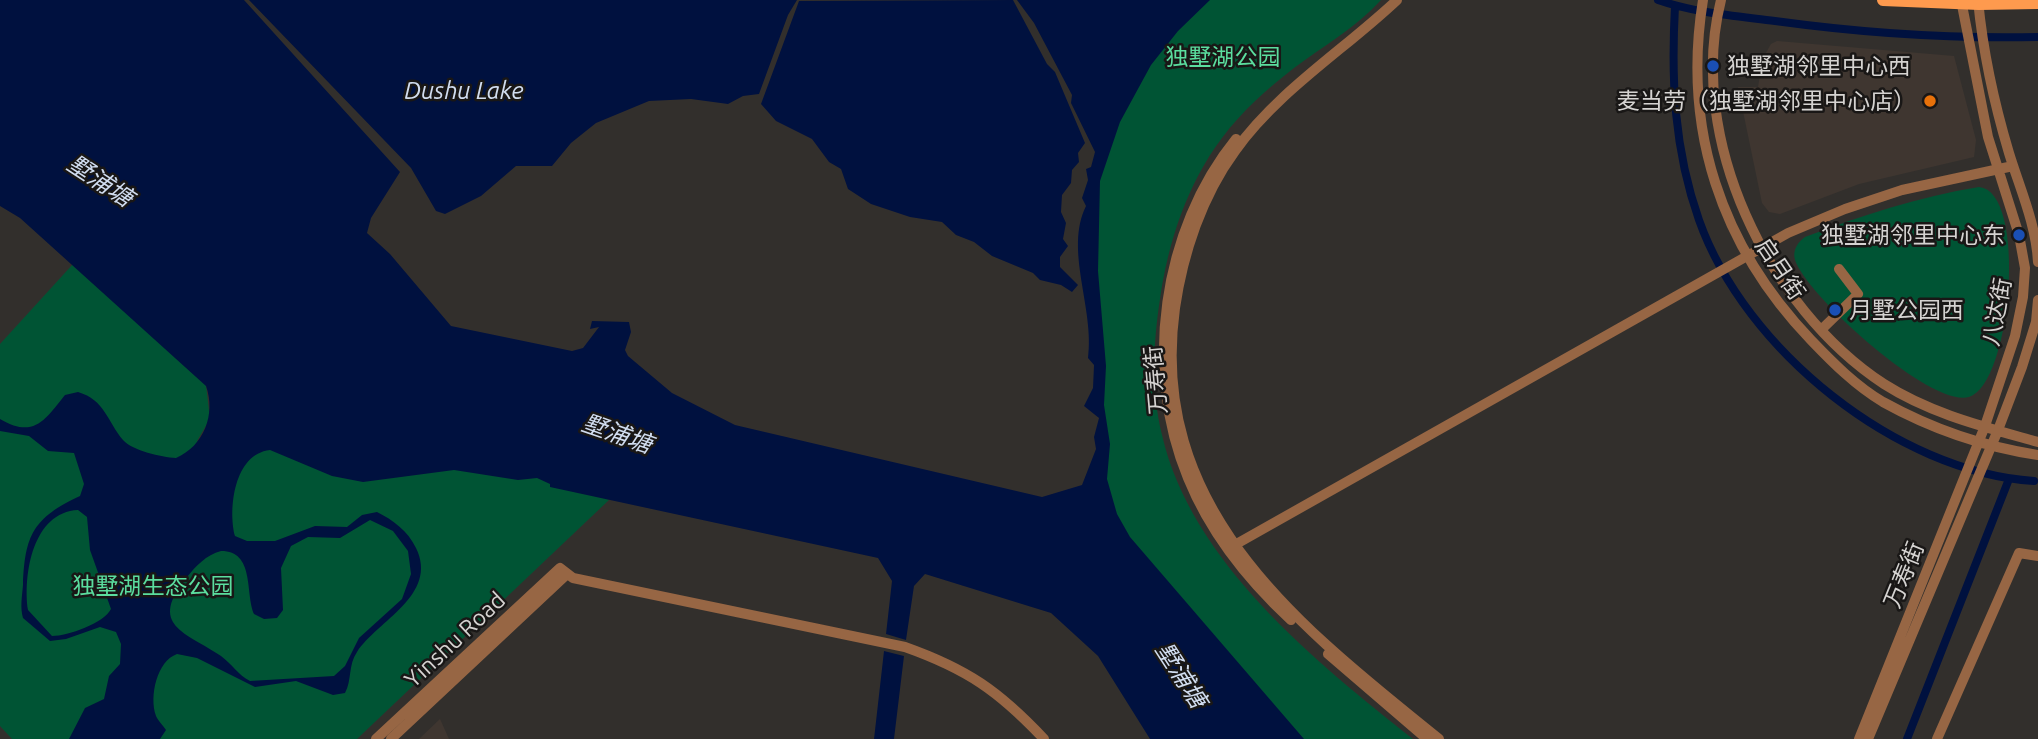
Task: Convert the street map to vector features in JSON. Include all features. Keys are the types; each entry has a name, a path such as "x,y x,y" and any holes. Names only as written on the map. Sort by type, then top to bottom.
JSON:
{"main road":[{"path":"1883,0 2038,2"}],"street":[{"name":"万寿街","path":"1388,0 1368,22 1278,95 1224,154 1180,244 1170,287 1164,334 1174,438 1188,478 1231,547 1278,608 1427,739"},
{"name":"万寿街","path":"1397,0 1252,130 1220,174 1192,233 1178,286 1171,337 1172,382 1192,471 1231,547 1318,637 1439,739"},
{"name":"启月街","path":"1703,0 1699,22 1697,71 1711,171 1745,256 1779,306 1849,378 1882,401 1931,426 2038,455"},
{"name":"启月街","path":"1721,0 1715,24 1712,56 1721,135 1741,204 1760,248 1793,297 1860,367 1886,385 1934,411 2038,442"},
{"name":"八达街","path":"1961,2 1987,138 2011,203 2025,268 2015,336 1985,426"},
{"name":"八达街","path":"1978,2 1986,55 2013,166 2028,209 2038,262"},
{"path":"1231,547 1745,256 1814,220 1870,200 1958,176 2013,166"},
{"path":"1822,328 1858,294 1839,269"},
{"name":"八达街","path":"1998,430 2022,368 2036,321 2038,300"},
{"name":"万寿街","path":"1859,739 1967,483 1982,463 1985,426"},
{"name":"万寿街","path":"1868,739 1967,483 1970,459 1998,430"},
{"path":"1937,739 2019,553 2038,556"},
{"path":"563,572 905,647 950,663 983,683 1015,708 1044,739"},
{"name":"Yinshu Road","path":"376,739 563,572"},
{"name":"Yinshu Road","path":"391,739 563,572"}],"shaded area":[{"path":"1777,41 1954,56 1976,140 1974,157 1859,184 1780,214 1769,212 1762,203 1738,87 1758,87 1763,58 1771,44"},
{"path":"440,719 449,739 419,739"}],"green space":[{"name":"独墅湖公园","path":"1205,0 1381,0 1350,28 1265,92 1238,119 1210,156 1189,194 1168,257 1160,299 1154,367 1158,418 1177,481 1200,525 1229,567 1262,606 1299,642 1413,739 1275,739 1097,508 1105,441 1095,275 1099,178 1108,141 1146,66"},
{"path":"1979,187 1994,197 2004,220 2009,252 2004,326 1996,359 1984,384 1969,397 1951,396 1900,368 1845,322 1804,277 1794,253 1805,237 1869,214 1912,201"},
{"name":"独墅湖生态公园","path":"73,264 206,385 210,419 197,441 469,458 584,487 609,500 357,739 12,739 0,726 0,344"}],"water":[{"name":"墅浦塘","path":"0,0 244,0 400,172 371,218 367,233 390,254 451,326 572,351 583,348 599,327 590,329 592,321 629,322 631,332 625,350 628,356 672,393 735,425 1042,497 1082,485 1096,449 1094,437 1099,418 1084,406 1093,388 1094,365 1088,358 1088,320 1078,241 1086,206 1082,198 1088,180 1086,169 1091,167 1095,152 1071,103 1072,95 1034,23 1017,0 1210,0 1178,31 1151,65 1120,122 1100,181 1098,271 1106,366 1104,405 1110,444 1107,479 1117,514 1130,537 1304,739 1150,739 1098,656 1051,613 925,574 914,586 906,640 886,634 892,581 878,558 550,487 550,484 537,478 518,480 454,470 363,482 332,476 270,450 248,461 236,484 232,512 235,536 247,541 275,541 315,526 347,527 362,515 377,512 400,527 416,548 421,565 419,580 413,593 357,652 345,693 333,695 296,681 255,687 197,658 177,654 164,664 154,689 156,716 166,730 160,739 69,739 85,708 104,699 109,676 120,664 121,644 116,632 100,627 66,639 50,641 23,618 26,553 35,530 52,512 80,496 84,484 74,453 48,451 29,436 0,431 0,419 12,425 30,427 45,419 65,395 78,392 100,406 128,444 148,453 176,458 194,446 205,428 209,397 206,386 20,218 0,206","holes":["78,510 87,517 90,550 111,609 101,619 85,628 52,636 28,610 27,579 30,563 34,547 50,521 63,513","370,520 393,531 408,551 411,574 402,599 359,638 345,666 334,676 250,681 221,656 184,633 171,617 176,593 187,577 206,558 221,551 232,553 244,565 254,614 264,619 277,618 283,610 281,568 291,546 308,537 340,538"]},
{"name":"Dushu Lake","path":"249,0 797,0 788,15 759,94 743,96 728,104 691,99 649,101 596,123 571,143 552,166 516,166 481,196 445,214 436,211 411,168"},
{"path":"1013,0 1047,64 1055,72 1085,143 1078,153 1079,162 1072,170 1071,183 1062,195 1061,212 1066,223 1063,239 1068,246 1060,257 1060,267 1078,285 1072,292 1061,285 1040,280 1033,273 992,256 974,242 956,235 942,222 910,217 871,204 848,189 841,169 829,162 812,139 776,121 761,104 799,1"},
{"path":"884,651 904,656 894,739 874,739"}],"waterway":[{"path":"1658,0 1716,13 1841,29 1939,36 2038,37"},
{"path":"1675,6 1674,88 1684,167 1699,220 1721,268 1751,314 1789,357 1832,396 1880,429 1930,455 1982,473 2034,481"},
{"path":"1907,739 2009,479"}],"place":[{"name":"独墅湖邻里中心西","path":"1713,66"},
{"name":"麦当劳（独墅湖邻里中心店）","path":"1930,101"},
{"name":"独墅湖邻里中心东","path":"2019,235"},
{"name":"月墅公园西","path":"1835,310"}]}
